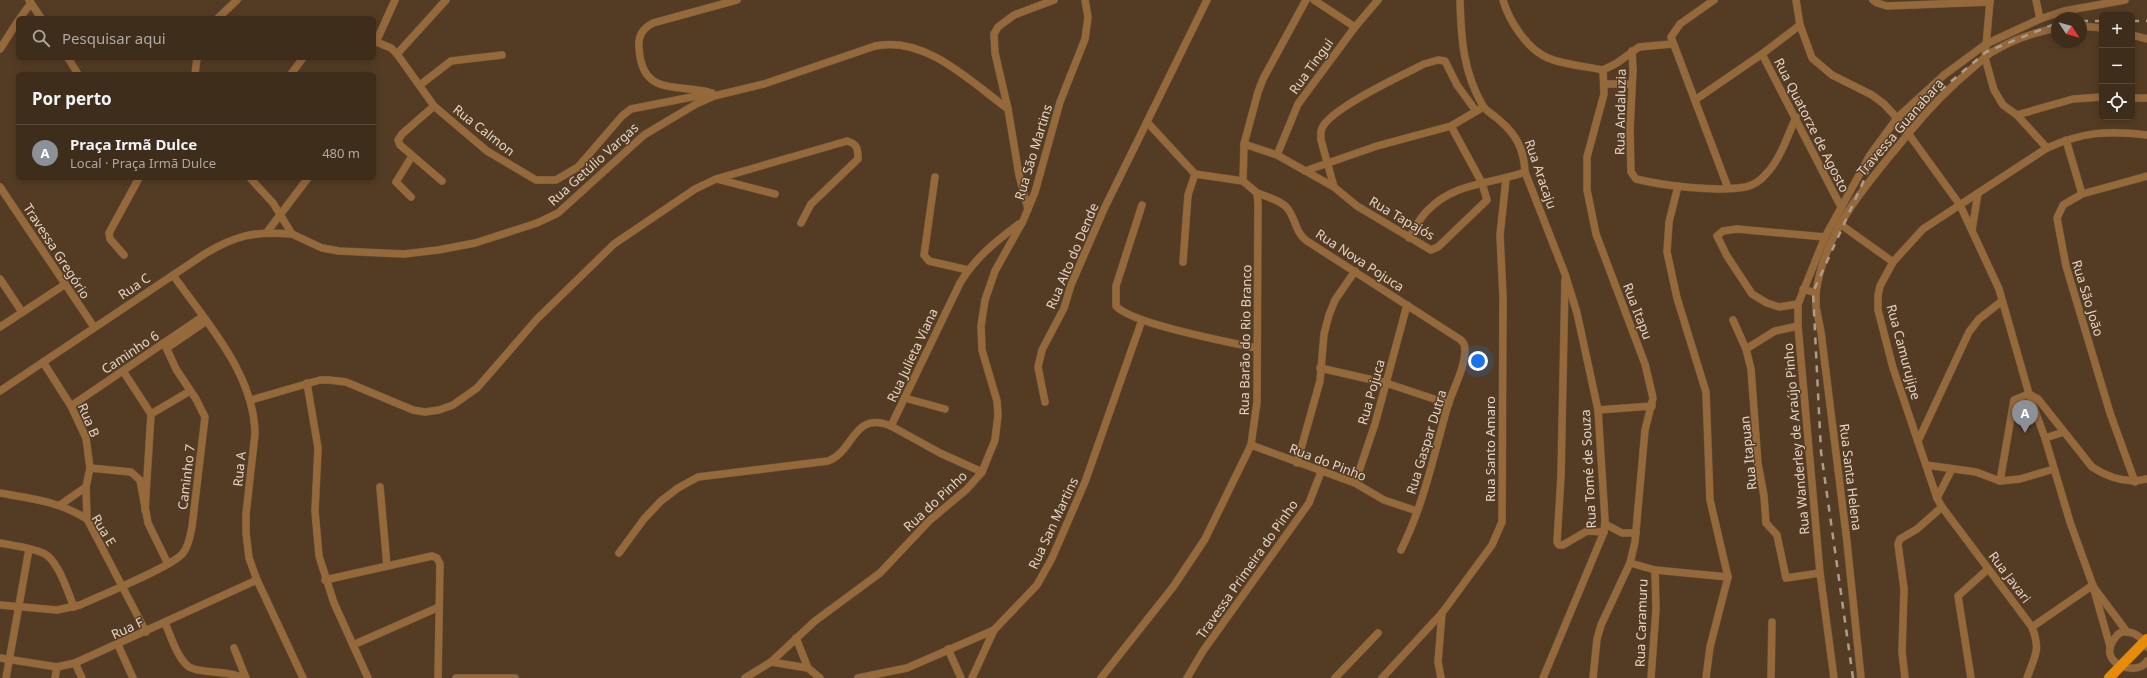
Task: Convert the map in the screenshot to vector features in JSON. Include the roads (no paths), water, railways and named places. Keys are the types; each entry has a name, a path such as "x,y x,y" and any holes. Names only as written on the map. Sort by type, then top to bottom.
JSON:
{"main road":[{"path":"2109,678 2117,668 2146,642"}],"street":[{"path":"220,16 237,0"},
{"path":"376,40 395,0"},
{"path":"397,54 446,0"},
{"path":"712,93 664,85 652,80 643,72 640,63 640,37 642,32 653,23 737,0"},
{"name":"Rua São Martins","path":"1028,209 1019,175 1008,109 995,53 994,34 1001,25 1014,15 1054,0"},
{"name":"Rua São Martins","path":"1028,209 1044,163 1060,102 1085,40 1088,16 1085,0"},
{"name":"Rua Alto do Dende","path":"1045,402 1038,367 1042,350 1064,308 1071,285 1104,209 1207,0"},
{"path":"1243,180 1244,144 1263,78 1306,0"},
{"path":"1314,0 1355,27"},
{"name":"Rua Tingui","path":"1277,155 1298,104 1355,27 1378,0"},
{"name":"Rua Aracaju","path":"1460,0 1464,62 1483,108 1514,136 1524,156 1525,172 1565,274"},
{"path":"1503,0 1516,27 1529,43 1546,57 1603,70 1617,63 1632,51 1643,46 1672,44"},
{"path":"1714,0 1674,30 1671,35 1672,44 1728,188"},
{"path":"1796,0 1800,25 1812,58 1832,75 1872,95 1884,104 1897,118 1960,205 1994,279 2002,301 2029,394 2045,438 2093,586 2110,646 2110,656 2117,668 2126,674 2133,675 2143,669 2147,661"},
{"path":"1873,0 1887,6 1990,1 1985,58 1994,90 2003,105 2017,115 2046,148"},
{"path":"2036,0 2040,19"},
{"name":"Rua Wanderley de Araújo Pinho","path":"1834,678 1820,572 1798,326 1798,304 1803,289 1825,238 1874,149 1897,118 1944,75 1986,44 2040,19 2081,7 2125,0"},
{"path":"21,16 30,2 40,16"},
{"path":"0,49 16,24"},
{"path":"1695,100 1762,54 1800,25"},
{"path":"2087,27 2099,28"},
{"name":"Travessa Guanabara","path":"1816,293 1820,269 1840,224 1868,182 1908,133 1952,85 1993,51 2014,42 2051,30"},
{"path":"2135,36 2147,39"},
{"name":"Rua Calmon","path":"376,42 391,48 420,85 434,106 487,151 529,177 545,181 556,180 578,167 622,116 631,109 712,93 722,94"},
{"name":"Rua Getúlio Vargas","path":"292,234 310,243 331,250 404,254 452,248 505,235 548,219 558,213 653,128 696,104 722,94 764,84 875,46 886,44 900,44 920,50 947,64 1008,109"},
{"name":"Rua Andaluzia","path":"1632,51 1634,70 1632,84 1631,172 1636,179 1678,186"},
{"name":"Rua Quatorze de Agosto","path":"1762,54 1796,117 1841,207"},
{"path":"420,85 451,61 502,55"},
{"path":"69,60 77,72"},
{"path":"195,72 197,60"},
{"path":"294,72 302,60"},
{"path":"1334,187 1320,134 1322,128 1330,118 1358,100 1424,64 1438,60 1445,61 1457,85 1476,112"},
{"name":"Rua Itapu","path":"1594,678 1597,639 1601,625 1630,563 1636,533 1645,430 1652,406 1653,392 1645,364 1596,234 1587,190 1587,157 1604,94 1603,70"},
{"path":"1604,84 1632,84"},
{"path":"2017,115 2073,98 2099,97"},
{"path":"2135,98 2147,98"},
{"path":"434,106 398,140 400,145 442,181"},
{"path":"1306,171 1327,162 1377,146 1451,126 1483,108"},
{"path":"1706,678 1710,647 1728,577 1710,500 1706,392 1677,298 1667,252 1669,222 1678,186 1728,188 1747,187 1756,183 1768,173 1796,117"},
{"path":"1147,122 1195,174 1243,180 1257,193"},
{"name":"Rua Tapajós","path":"1244,144 1277,155 1306,171 1334,187 1357,206 1408,238 1431,250 1438,247 1486,203 1488,198 1482,183 1451,126"},
{"path":"1960,205 2046,148 2066,140 2090,133 2102,132 2147,135"},
{"path":"2066,140 2082,194"},
{"path":"251,400 320,380 346,382 413,410 425,412 439,410 453,405 476,388 537,319 614,244 695,189 716,179 846,141 854,143 858,148 858,159 811,204 801,223"},
{"path":"411,197 396,182 412,156"},
{"path":"1408,238 1427,211 1435,203 1455,190 1506,179 1525,172"},
{"path":"1183,262 1188,195 1195,174"},
{"name":"Rua São João","path":"2135,482 2110,413 2066,266 2057,228 2057,218 2063,205 2082,194 2147,176"},
{"path":"935,177 924,254 925,258 929,261 968,270"},
{"path":"716,179 775,194"},
{"name":"Rua Santo Amaro","path":"1382,678 1442,613 1492,545 1502,522 1503,304 1500,235 1506,179"},
{"path":"124,255 110,239 109,233 138,180"},
{"path":"252,180 281,214 292,234"},
{"path":"267,232 306,180"},
{"name":"Travessa Gregório","path":"0,187 64,285 94,327"},
{"name":"Rua Nova Pojuca","path":"1257,193 1288,208 1298,234 1461,340"},
{"name":"Rua Barão do Rio Branco","path":"1101,678 1173,588 1205,539 1251,445 1257,402 1256,348 1259,260 1257,193"},
{"path":"1972,230 1978,193"},
{"path":"1142,204 1116,286 1116,306 1121,311 1142,320 1256,348"},
{"name":"Rua Camurujipe","path":"1926,465 1893,368 1878,310 1878,296 1880,286 1893,262 1923,229 1960,205"},
{"name":"Rua do Pinho","path":"745,678 771,662 829,610 880,573 929,521 967,489 982,472 995,440 998,415 996,396 982,350 982,314 995,271 1023,221 1028,209"},
{"name":"Rua Julieta Viana","path":"891,426 960,282 968,270 989,246 1023,221"},
{"path":"1840,224 1893,262"},
{"path":"1798,304 1779,307 1767,304 1752,294 1727,256 1717,236 1723,231 1737,230 1825,238"},
{"name":"Rua C","path":"0,391 94,327 227,240 267,232 292,234"},
{"path":"1297,463 1318,389 1324,334 1329,316 1335,300 1355,271"},
{"path":"1565,274 1561,476 1557,542 1559,545 1562,545 1587,530 1604,532"},
{"name":"Rua Tomé de Souza","path":"1543,678 1604,532 1605,524 1598,410 1577,313 1565,274"},
{"name":"Rua A","path":"173,275 238,371 251,400 255,434 246,533 249,558 257,580 303,678"},
{"path":"0,279 22,312"},
{"path":"0,327 64,285"},
{"path":"1803,289 1816,293"},
{"name":"Rua Santa Helena","path":"1816,293 1816,307 1821,332 1847,542 1861,678"},
{"path":"1918,441 1969,332 1979,319 2002,301"},
{"name":"Rua Pojuca","path":"1355,484 1386,383 1407,305"},
{"name":"Caminho 6","path":"71,406 204,320"},
{"name":"Rua San Martins","path":"858,678 890,675 994,630 1037,585 1052,558 1085,482 1142,320"},
{"name":"Rua Itapuan","path":"1733,320 1746,349 1751,369 1758,464 1764,496 1766,523 1777,535 1783,571 1787,578 1788,576 1820,572"},
{"path":"1746,349 1775,331 1798,326"},
{"name":"Rua Gaspar Dutra","path":"1401,550 1412,528 1433,463 1465,353 1464,344 1461,340"},
{"name":"Caminho 7","path":"0,605 57,610 74,607 168,564 180,557 188,543 205,422 203,411 176,369 165,346"},
{"name":"Rua B","path":"43,362 71,406 86,438 90,468 86,487 87,519"},
{"path":"1320,368 1386,383 1449,404"},
{"path":"123,371 151,414 145,510"},
{"path":"307,383 318,448 315,511 316,539 325,580 368,678"},
{"path":"151,414 190,391"},
{"path":"2029,394 2038,399 2092,467 2104,475 2135,482 2147,479"},
{"path":"2000,481 2014,400 2029,394"},
{"path":"905,398 944,409"},
{"path":"1598,410 1652,406"},
{"path":"619,553 661,501 678,488 698,477 828,461 836,458 857,431 870,423 880,421 940,453 982,472"},
{"path":"2045,438 2064,432"},
{"name":"Rua do Pinho","path":"1251,445 1355,484 1384,500 1417,511"},
{"path":"1926,465 1976,472 2000,481 2020,479 2054,469"},
{"name":"Rua Javari","path":"1926,465 1937,498 1942,506 2032,627 2038,642 2037,650 2027,678"},
{"path":"90,468 130,472 136,475 141,483 145,510 152,533 168,564"},
{"path":"1937,498 1952,469"},
{"name":"Travessa Primeira do Pinho","path":"1187,678 1203,651 1309,503 1321,472"},
{"path":"60,504 86,487"},
{"path":"380,487 387,566"},
{"name":"Rua E","path":"0,494 60,504 87,519 146,632"},
{"path":"1905,678 1902,652 1904,589 1898,548 1899,541 1917,529 1942,506"},
{"path":"1605,524 1622,533 1636,533"},
{"path":"0,543 30,549 44,553 49,557 60,574 74,607"},
{"path":"6,678 30,549"},
{"path":"325,580 432,556 437,558 440,564 438,678"},
{"path":"1630,563 1655,570 1728,577"},
{"path":"1971,678 1958,596 1988,569"},
{"name":"Rua Caramuru","path":"1651,678 1656,609 1655,570"},
{"name":"Rua F","path":"0,658 57,667 75,663 118,645 257,580"},
{"path":"2032,627 2093,586"},
{"path":"2093,586 2127,632"},
{"path":"353,645 439,607"},
{"path":"1441,678 1438,662 1442,613"},
{"path":"1771,678 1772,622"},
{"path":"165,623 181,656 189,666 195,669 231,673 245,678"},
{"path":"972,678 994,630"},
{"path":"2110,646 2118,634 2127,632 2138,635 2146,642"},
{"path":"1336,678 1378,633"},
{"path":"796,638 808,668 820,678"},
{"path":"118,645 133,678"},
{"path":"234,648 245,678"},
{"path":"948,649 961,678"},
{"path":"771,662 808,668"},
{"path":"75,663 82,678"},
{"path":"55,678 57,667"},
{"path":"456,678 515,678"}],"railway":[{"path":"2087,21 2099,21"},
{"path":"2135,21 2147,21"},
{"path":"1853,678 1821,452 1813,292 1870,167 1903,126 1929,100 1986,52 2051,25"}],"place":[{"name":"Praça Irmã Dulce","path":"2025,433"}]}
